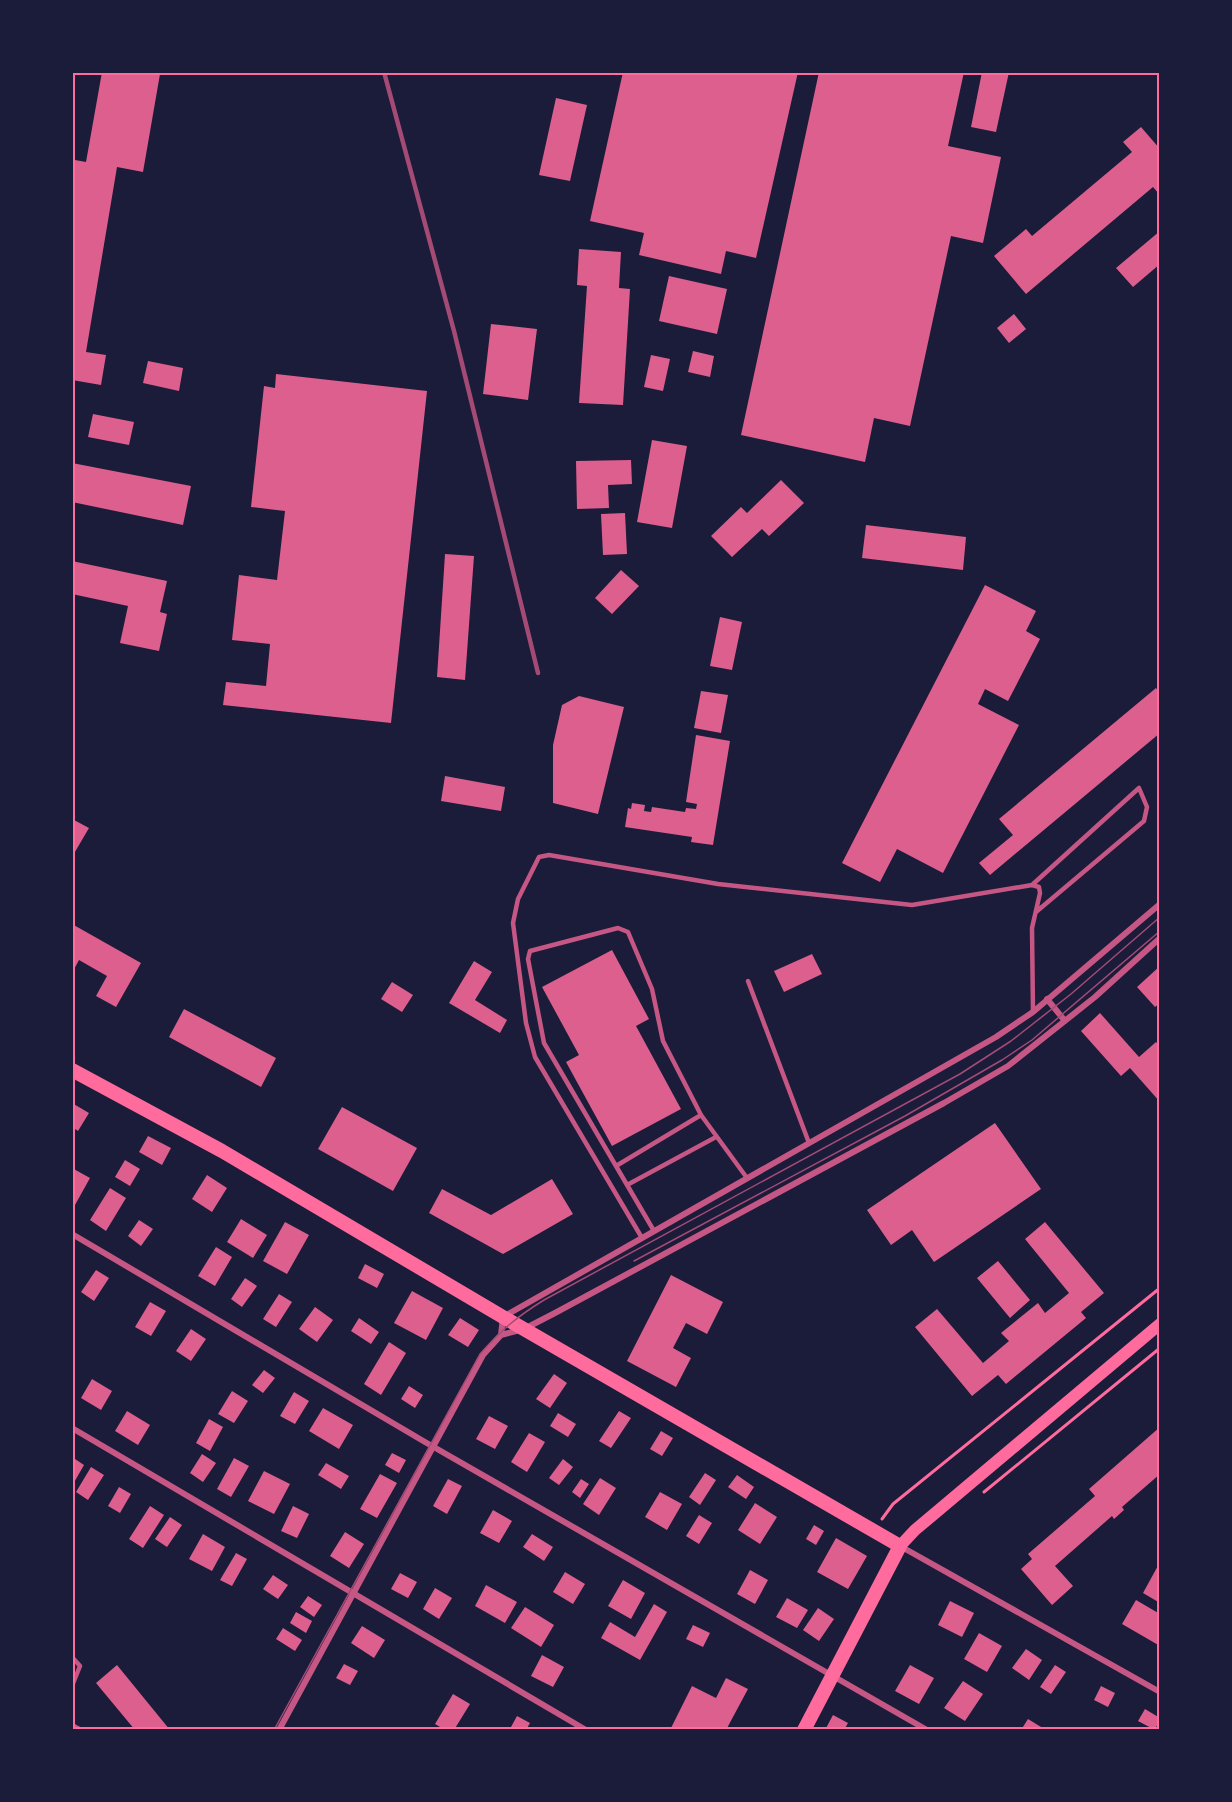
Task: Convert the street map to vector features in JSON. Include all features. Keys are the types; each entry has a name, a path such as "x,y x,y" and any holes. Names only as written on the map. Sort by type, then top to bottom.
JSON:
{"main road":[{"path":"72,1070 222,1151 503,1317 900,1546"},
{"path":"804,1730 900,1546 915,1530 1160,1324"}],"street":[{"path":"501,1335 503,1317 996,1037 1033,1012 1160,904"},
{"path":"279,1730 483,1355 501,1335 524,1329 944,1103 1008,1066 1095,998 1160,938"},
{"path":"1047,999 1065,1021"},
{"path":"72,1234 433,1446 927,1730"},
{"path":"72,1428 586,1730"},
{"path":"900,1546 1160,1692"}],"lane":[{"path":"1032,885 1140,788 1147,807 1144,821 1036,912"},
{"path":"642,1238 535,1057 526,1023 513,923 518,900 539,857 549,855 718,884 912,905 1032,885 1039,887 1040,893 1032,928 1033,1012"},
{"path":"654,1231 544,1043 528,959 530,951 618,928 628,932 652,989 663,1041 701,1115 747,1178"},
{"path":"748,981 810,1143"},
{"path":"616,1166 701,1115"},
{"path":"627,1185 716,1137"},
{"path":"72,1656 80,1666 72,1686"},
{"path":"72,1725 81,1730"}],"path":[{"path":"874,1530 893,1504 1160,1288"},
{"path":"975,1499 1160,1348"}],"building":[{"path":"102,72 160,74 143,172 117,167 86,352 106,355 101,385 72,380 72,175 75,160 86,162"},
{"path":"623,72 798,72 756,258 726,251 721,274 639,255 644,233 590,221"},
{"path":"819,72 964,72 948,146 1001,157 983,243 951,236 910,426 874,418 865,462 741,435"},
{"path":"982,72 1009,72 996,132 971,127"},
{"path":"556,98 587,105 570,181 539,175"},
{"path":"1141,127 1160,149 1160,195 1153,187 1026,294 994,256 1026,229 1032,236 1132,152 1123,142"},
{"path":"1160,231 1160,264 1133,287 1116,268"},
{"path":"579,249 621,252 619,288 630,289 623,405 579,403 587,286 577,285"},
{"path":"669,276 727,289 717,334 659,321"},
{"path":"1014,314 1026,329 1009,343 997,328"},
{"path":"491,324 537,329 528,400 483,394"},
{"path":"693,351 714,356 710,377 688,372"},
{"path":"651,355 670,359 663,391 644,387"},
{"path":"148,361 183,368 179,391 143,383"},
{"path":"276,374 427,391 391,723 223,705 226,682 266,686 270,644 232,640 239,575 277,580 285,511 251,507 264,386 275,388"},
{"path":"93,414 134,422 129,445 88,437"},
{"path":"652,440 687,446 672,528 637,522"},
{"path":"631,460 632,484 608,485 609,508 577,509 576,461"},
{"path":"72,463 191,486 183,525 72,502"},
{"path":"781,480 804,503 769,536 762,529 732,557 711,536 741,507 747,513"},
{"path":"625,513 627,554 603,555 601,514"},
{"path":"866,525 966,537 963,570 862,558"},
{"path":"445,554 474,556 465,680 437,677"},
{"path":"72,561 167,581 160,612 167,614 159,651 120,643 128,606 72,594"},
{"path":"621,570 639,586 612,614 595,598"},
{"path":"985,585 1036,611 1026,631 1040,639 1008,701 985,689 978,704 1019,725 943,873 897,849 880,882 842,863"},
{"path":"720,617 742,622 732,670 710,666"},
{"path":"1156,688 1160,694 1160,733 990,875 979,863 1013,835 999,819"},
{"path":"701,691 728,695 721,733 694,728"},
{"path":"579,696 624,707 598,814 553,803 553,745 562,705"},
{"path":"696,735 730,741 713,845 691,842 692,837 625,827 628,808 631,809 632,803 645,805 644,811 651,812 652,807 685,812 686,808 696,809 697,804 686,802"},
{"path":"445,776 505,787 501,811 441,801"},
{"path":"74,820 89,828 72,857 72,824"},
{"path":"72,924 141,963 116,1007 96,996 107,976 79,960 72,973"},
{"path":"612,950 649,1019 636,1026 681,1109 612,1146 566,1062 579,1055 542,987"},
{"path":"812,954 822,974 784,992 774,971"},
{"path":"474,961 492,972 475,1000 507,1020 500,1033 449,1003"},
{"path":"1160,966 1160,1003 1155,1007 1137,987"},
{"path":"392,982 413,995 402,1012 381,999"},
{"path":"184,1009 276,1058 261,1087 169,1037"},
{"path":"1100,1013 1139,1057 1156,1042 1160,1046 1160,1102 1130,1068 1121,1076 1081,1031"},
{"path":"72,1103 89,1113 78,1131 72,1127"},
{"path":"342,1107 417,1148 393,1191 318,1149"},
{"path":"995,1123 1041,1189 934,1262 912,1230 891,1245 867,1210"},
{"path":"148,1136 171,1148 162,1165 139,1152"},
{"path":"125,1160 140,1169 130,1186 115,1177"},
{"path":"72,1168 90,1178 75,1205 72,1203"},
{"path":"207,1175 227,1188 212,1212 192,1199"},
{"path":"552,1179 573,1214 503,1254 429,1213 442,1189 491,1215"},
{"path":"110,1188 126,1198 106,1231 90,1220"},
{"path":"241,1219 267,1235 253,1258 227,1242"},
{"path":"139,1220 153,1229 141,1246 128,1236"},
{"path":"285,1222 309,1235 287,1274 263,1261"},
{"path":"1045,1222 1104,1293 1081,1312 1086,1318 1006,1384 998,1375 972,1396 915,1327 937,1309 983,1363 1009,1341 1001,1333 1038,1303 1045,1313 1069,1293 1025,1239"},
{"path":"216,1247 232,1257 215,1286 198,1276"},
{"path":"998,1261 1030,1300 1010,1318 977,1278"},
{"path":"365,1264 384,1274 377,1288 358,1278"},
{"path":"96,1270 109,1278 94,1301 81,1292"},
{"path":"671,1275 723,1302 707,1334 686,1323 673,1348 691,1358 676,1387 627,1361"},
{"path":"245,1278 257,1286 242,1307 231,1299"},
{"path":"412,1291 443,1308 426,1340 394,1323"},
{"path":"279,1294 292,1302 276,1327 263,1319"},
{"path":"150,1302 166,1311 151,1336 135,1327"},
{"path":"315,1307 333,1320 317,1342 299,1329"},
{"path":"359,1318 379,1332 371,1344 351,1331"},
{"path":"460,1318 479,1330 468,1347 448,1335"},
{"path":"191,1329 206,1339 191,1361 176,1351"},
{"path":"389,1342 406,1353 381,1395 364,1384"},
{"path":"264,1370 275,1378 263,1393 252,1385"},
{"path":"554,1374 567,1383 550,1408 536,1399"},
{"path":"92,1379 112,1391 101,1410 81,1398"},
{"path":"409,1386 423,1395 415,1408 401,1399"},
{"path":"232,1391 248,1401 234,1423 218,1414"},
{"path":"294,1392 309,1401 295,1424 280,1416"},
{"path":"323,1408 353,1425 339,1449 309,1431"},
{"path":"127,1411 150,1425 138,1445 115,1431"},
{"path":"619,1411 631,1418 611,1448 599,1441"},
{"path":"558,1413 576,1424 568,1437 550,1426"},
{"path":"489,1416 508,1426 495,1449 476,1439"},
{"path":"209,1419 223,1427 210,1451 196,1443"},
{"path":"1160,1427 1160,1474 1122,1507 1124,1510 1114,1519 1112,1516 1055,1566 1073,1586 1052,1605 1021,1569 1032,1559 1028,1554 1095,1496 1089,1489"},
{"path":"661,1431 673,1438 662,1456 650,1449"},
{"path":"529,1433 545,1442 527,1472 511,1462"},
{"path":"392,1453 406,1460 399,1473 385,1465"},
{"path":"202,1454 216,1463 203,1482 190,1473"},
{"path":"234,1458 249,1466 231,1497 217,1489"},
{"path":"75,1459 84,1465 72,1486 72,1464"},
{"path":"563,1459 573,1467 559,1485 549,1478"},
{"path":"326,1463 349,1476 341,1489 318,1475"},
{"path":"91,1467 104,1475 88,1500 76,1492"},
{"path":"264,1471 290,1484 274,1514 248,1501"},
{"path":"705,1473 716,1480 700,1505 689,1497"},
{"path":"380,1474 397,1483 377,1518 360,1509"},
{"path":"737,1475 754,1487 746,1499 728,1487"},
{"path":"600,1478 616,1488 599,1515 583,1504"},
{"path":"448,1479 462,1486 447,1514 433,1506"},
{"path":"581,1479 589,1484 580,1498 572,1492"},
{"path":"119,1487 131,1494 120,1513 108,1506"},
{"path":"660,1492 682,1504 667,1530 645,1517"},
{"path":"755,1503 777,1517 760,1544 738,1530"},
{"path":"150,1506 164,1515 143,1548 129,1539"},
{"path":"293,1506 309,1514 297,1538 281,1531"},
{"path":"493,1510 512,1521 499,1543 480,1533"},
{"path":"699,1515 712,1523 699,1544 686,1536"},
{"path":"170,1517 182,1525 167,1547 155,1539"},
{"path":"814,1525 824,1531 816,1545 806,1539"},
{"path":"345,1532 364,1544 349,1568 330,1556"},
{"path":"203,1534 225,1547 212,1571 189,1559"},
{"path":"532,1534 553,1547 544,1561 523,1547"},
{"path":"836,1538 867,1556 848,1589 817,1572"},
{"path":"236,1553 247,1559 232,1586 220,1580"},
{"path":"1160,1562 1160,1603 1143,1593"},
{"path":"750,1570 768,1580 755,1604 737,1594"},
{"path":"565,1572 585,1584 573,1604 553,1592"},
{"path":"400,1573 417,1582 408,1598 391,1589"},
{"path":"273,1575 288,1585 278,1599 263,1589"},
{"path":"623,1580 645,1593 631,1619 608,1606"},
{"path":"486,1585 517,1602 505,1623 475,1606"},
{"path":"435,1588 452,1598 439,1619 423,1609"},
{"path":"308,1596 322,1605 314,1617 300,1607"},
{"path":"787,1598 808,1610 797,1628 776,1617"},
{"path":"1136,1600 1160,1614 1160,1646 1122,1624"},
{"path":"950,1601 974,1613 962,1637 938,1625"},
{"path":"654,1604 667,1612 640,1660 601,1638 610,1622 635,1637"},
{"path":"525,1607 554,1625 541,1647 511,1628"},
{"path":"818,1608 834,1619 819,1641 803,1630"},
{"path":"296,1612 312,1621 306,1633 290,1623"},
{"path":"693,1625 710,1633 703,1647 686,1639"},
{"path":"362,1626 385,1640 374,1658 351,1643"},
{"path":"283,1628 302,1640 295,1651 276,1639"},
{"path":"979,1633 1002,1646 987,1672 964,1659"},
{"path":"1026,1649 1042,1660 1029,1680 1012,1668"},
{"path":"542,1655 564,1667 553,1687 531,1676"},
{"path":"344,1664 358,1671 350,1685 336,1678"},
{"path":"117,1665 170,1730 135,1730 96,1683"},
{"path":"910,1665 934,1678 919,1704 895,1691"},
{"path":"1055,1665 1066,1672 1051,1694 1040,1687"},
{"path":"726,1678 748,1689 726,1730 670,1730 692,1686 716,1698"},
{"path":"963,1681 983,1694 965,1721 944,1708"},
{"path":"1101,1686 1115,1693 1108,1707 1094,1700"},
{"path":"453,1694 470,1704 454,1730 445,1730 435,1724"},
{"path":"1145,1709 1160,1718 1155,1730 1138,1721"},
{"path":"833,1715 848,1723 844,1730 825,1730"},
{"path":"517,1716 530,1723 526,1730 516,1730 511,1727"},
{"path":"1028,1719 1046,1730 1021,1730"}],"tram line":[{"path":"274,1730 480,1354 503,1331 544,1300 960,1074 1011,1041 1071,994 1160,917"},
{"path":"634,1261 905,1116 1002,1060 1032,1040 1160,931"}],"railway":[{"path":"384,72 454,331 538,673"}]}
